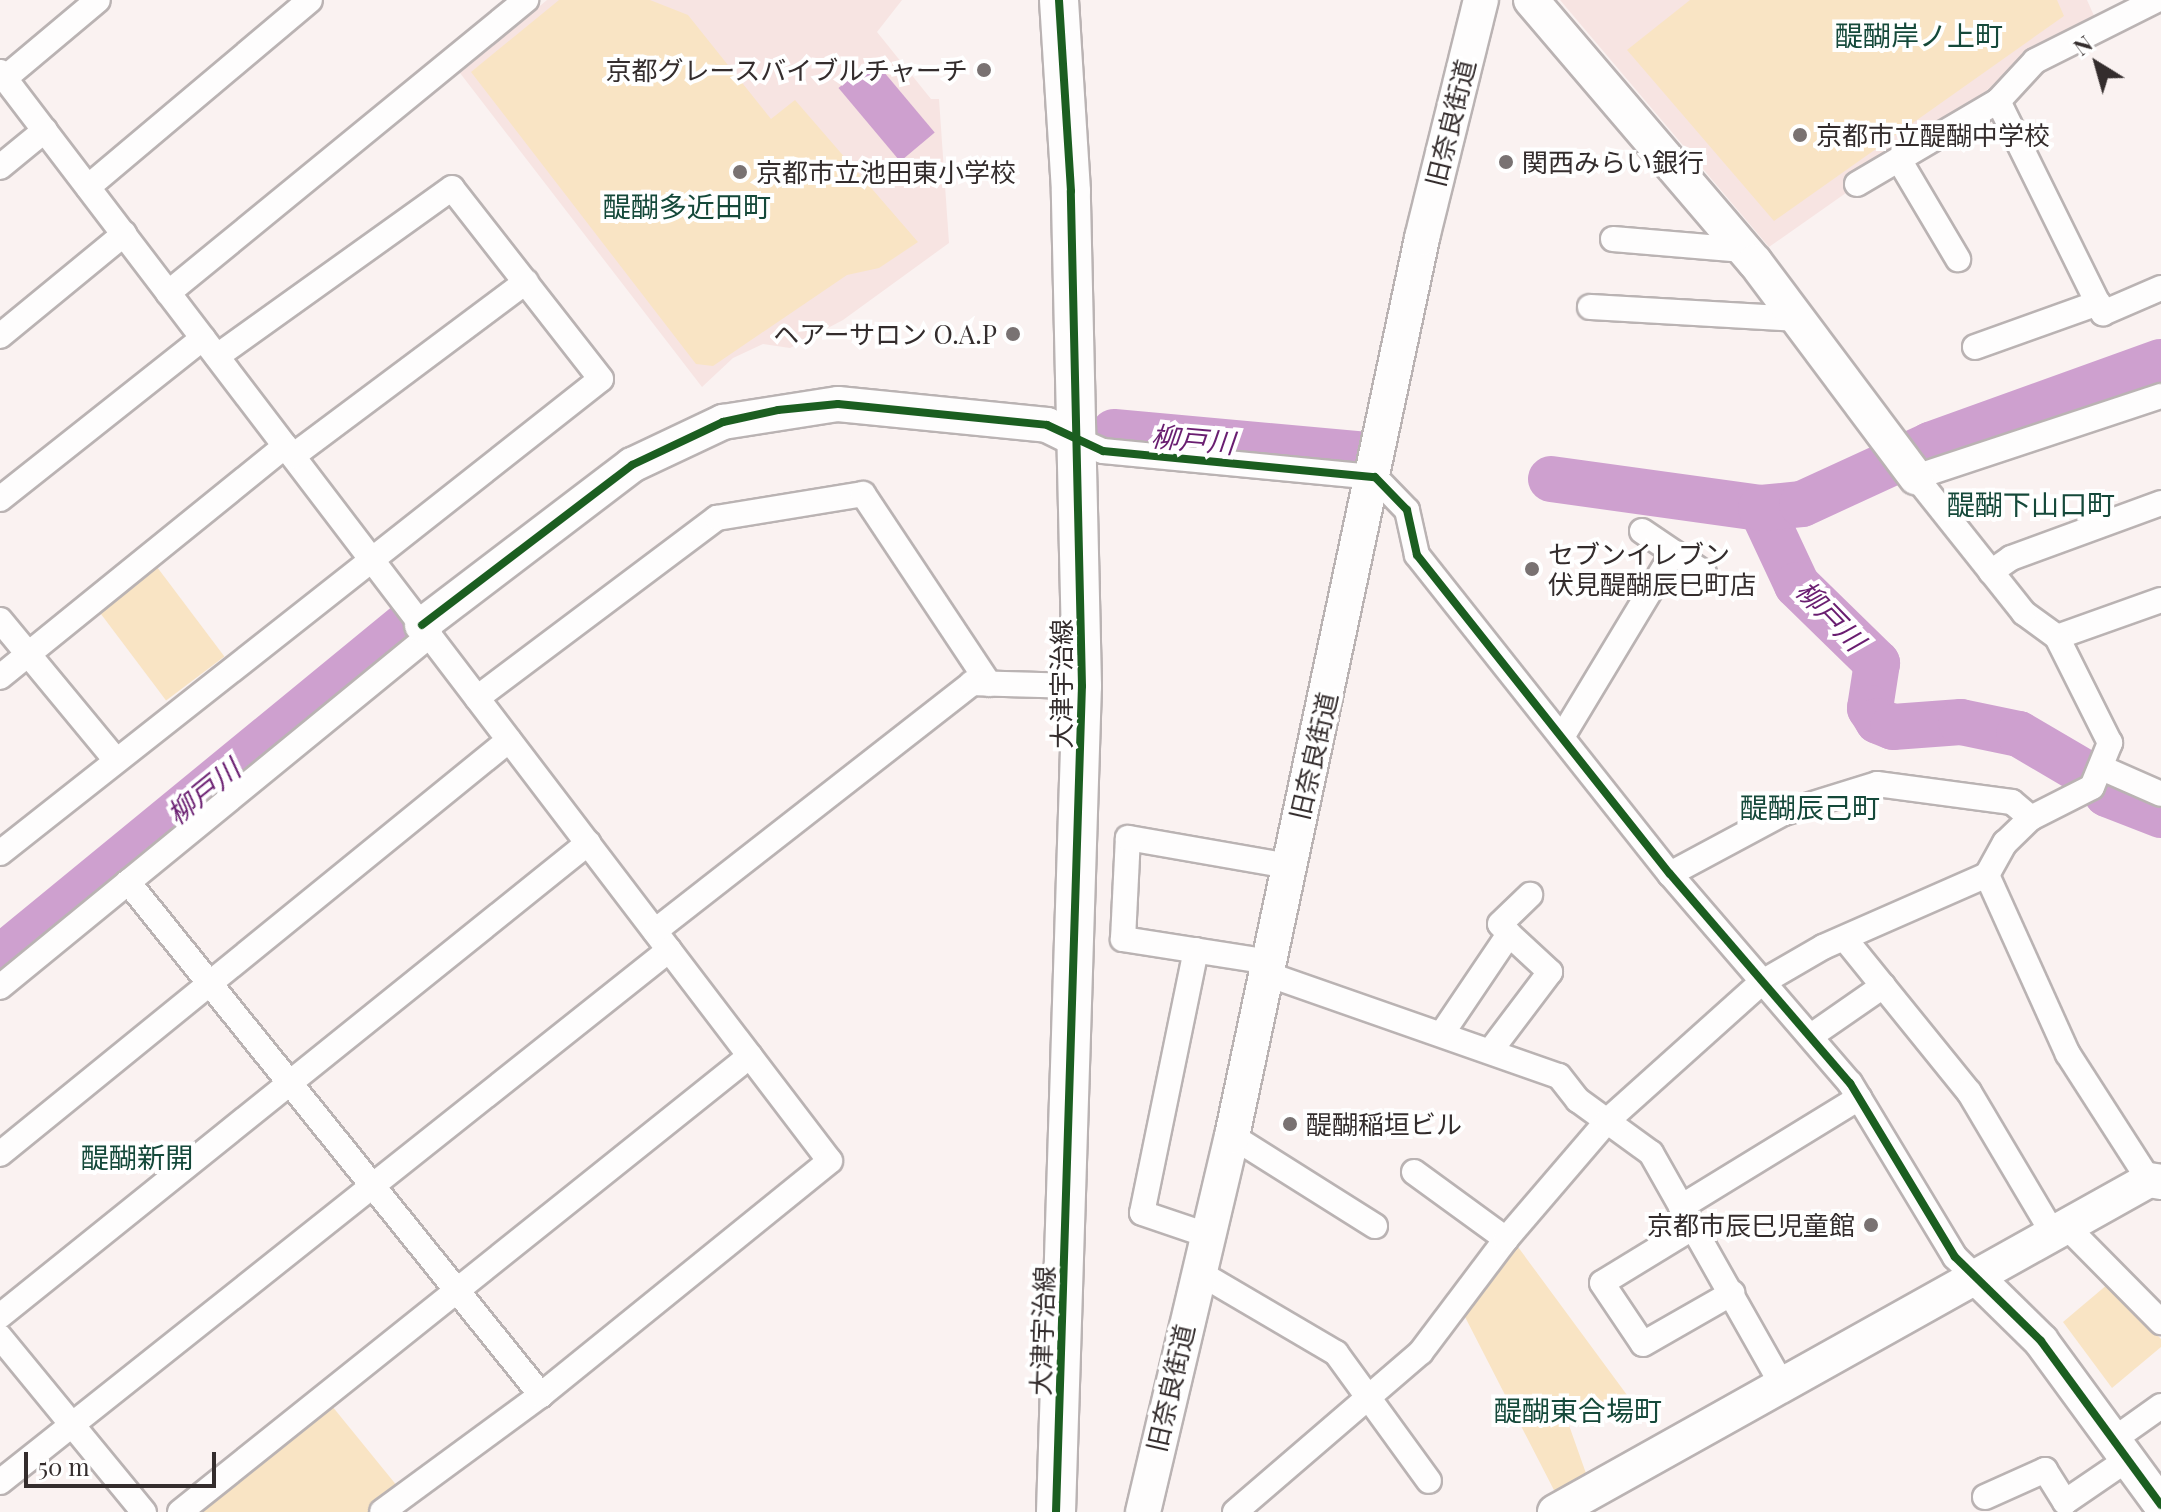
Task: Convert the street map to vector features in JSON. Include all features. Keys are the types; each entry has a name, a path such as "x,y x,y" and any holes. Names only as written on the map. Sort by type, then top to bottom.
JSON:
{"main road":[{"name":"大津宇治線","path":"1056,1512 1082,686 1078,440 1059,0"}],"street":[{"path":"98,0 3,75 830,1161 541,1395 382,1512"},
{"path":"88,187 310,0"},
{"name":"旧奈良街道","path":"1143,1512 1232,1136 1288,866 1375,477 1422,238 1481,0"},
{"path":"1235,1512 1421,1352 1506,1239 1607,1121 1761,983 1845,939 1987,875 2005,843 2031,818 2092,787 2110,743 2057,637 2024,613 1906,463 1800,319 1531,0"},
{"path":"1857,184 1901,163 1998,101 2035,61 2157,0"},
{"path":"168,293 512,4"},
{"path":"1998,101 2103,313 2161,288"},
{"path":"0,167 45,130"},
{"path":"1901,163 1958,259"},
{"path":"0,499 210,347 452,188 601,379 369,556 0,853"},
{"path":"0,336 124,234"},
{"path":"1613,239 1744,250"},
{"path":"0,677 289,451 526,282"},
{"path":"1975,347 2098,303"},
{"path":"1590,307 1800,319"},
{"path":"1906,463 2161,396"},
{"path":"0,987 426,630 632,465 723,422 838,404 1047,425 1103,451 1375,477 1407,510 1417,555 1670,874 1761,983 1811,1036 1859,1098 1955,1257 2041,1341 2161,1505"},
{"path":"477,698 717,518 863,494 989,684"},
{"path":"1991,572 2011,558 2161,503"},
{"path":"1642,531 1704,573"},
{"path":"1562,737 1673,553"},
{"path":"2057,637 2161,600"},
{"path":"0,620 116,760"},
{"path":"0,1482 372,1184 972,683 1082,686"},
{"path":"0,1154 509,740"},
{"path":"2102,768 2161,794"},
{"path":"1670,874 1784,813 1877,784 2012,802 2031,818"},
{"path":"1288,866 1128,838 1123,939 1196,950 1268,968 1559,1076 1607,1121 1651,1153 1783,1386"},
{"path":"0,1316 588,843"},
{"path":"1555,1512 2155,1181 2068,1054 1987,875"},
{"path":"128,882 541,1395"},
{"path":"1491,1050 1550,972 1500,924 1530,895"},
{"path":"1443,1032 1509,934"},
{"path":"1845,939 1969,1092 2061,1231 2161,1322"},
{"path":"1196,950 1142,1213 1207,1235"},
{"path":"1811,1036 1883,986"},
{"path":"180,1512 750,1056"},
{"path":"1732,1293 1643,1344 1602,1283 1687,1218 1859,1098"},
{"path":"1232,1136 1375,1226"},
{"path":"1414,1172 1506,1239"},
{"path":"1198,1272 1336,1353 1429,1481"},
{"path":"0,1337 144,1512"},
{"path":"1985,1497 2045,1470 2064,1507 2161,1406"}],"shaded area":[{"name":"京都市立池田東小学校","path":"547,0 902,0 877,32 931,99 939,99 949,243 843,320 790,348 763,344 733,358 702,387 460,73"},
{"name":"京都市立池田東小学校","path":"559,0 650,0 688,15 771,119 795,100 918,242 879,268 847,275 713,366 696,364 471,72"},
{"name":"京都市立醍醐中学校","path":"1560,0 2087,0 2095,18 1769,247"},
{"name":"京都市立醍醐中学校","path":"1690,0 2057,0 2064,16 1774,221 1627,50"},
{"path":"873,59 935,133 900,161 839,88"},
{"path":"157,567 224,656 166,700 99,611"},
{"path":"1518,1247 1627,1395 1565,1414 1588,1479 1557,1496 1463,1313"},
{"path":"2108,1284 2161,1339 2161,1347 2112,1388 2063,1322"},
{"path":"332,1406 402,1492 373,1512 202,1512"}],"waterway":[{"path":"1761,508 1802,504 1930,445 2161,362"},
{"name":"柳戸川","path":"1114,432 1367,455"},
{"name":"柳戸川","path":"1551,479 1761,508 1797,585 1877,663 1870,708 1878,721 1893,727 1961,722 2019,734 2099,781 2107,794 2161,815"},
{"name":"柳戸川","path":"0,958 406,625"}],"cycle path":[{"path":"1056,1512 1082,686 1071,191 1059,0"},
{"path":"422,625 632,465 723,422 778,410 838,404 1047,425 1103,451 1375,477 1407,510 1417,555 1670,874 1850,1083 1955,1257 2041,1341 2161,1505"}],"place":[{"name":"京都グレースバイブルチャーチ","path":"984,70"},
{"name":"京都市立醍醐中学校","path":"1800,135"},
{"name":"関西みらい銀行","path":"1506,162"},
{"name":"京都市立池田東小学校","path":"740,172"},
{"name":"ヘアーサロン O.A.P","path":"1013,334"},
{"name":"セブンイレブン 伏見醍醐辰巳町店","path":"1532,569"},
{"name":"醍醐稲垣ビル","path":"1290,1124"},
{"name":"京都市辰巳児童館","path":"1871,1225"}],"district":[{"name":"醍醐岸ノ上町","path":"1919,35"},
{"name":"醍醐多近田町","path":"687,206"},
{"name":"醍醐下山口町","path":"2031,504"},
{"name":"醍醐辰己町","path":"1810,807"},
{"name":"醍醐新開","path":"137,1157"},
{"name":"醍醐東合場町","path":"1578,1410"}]}
